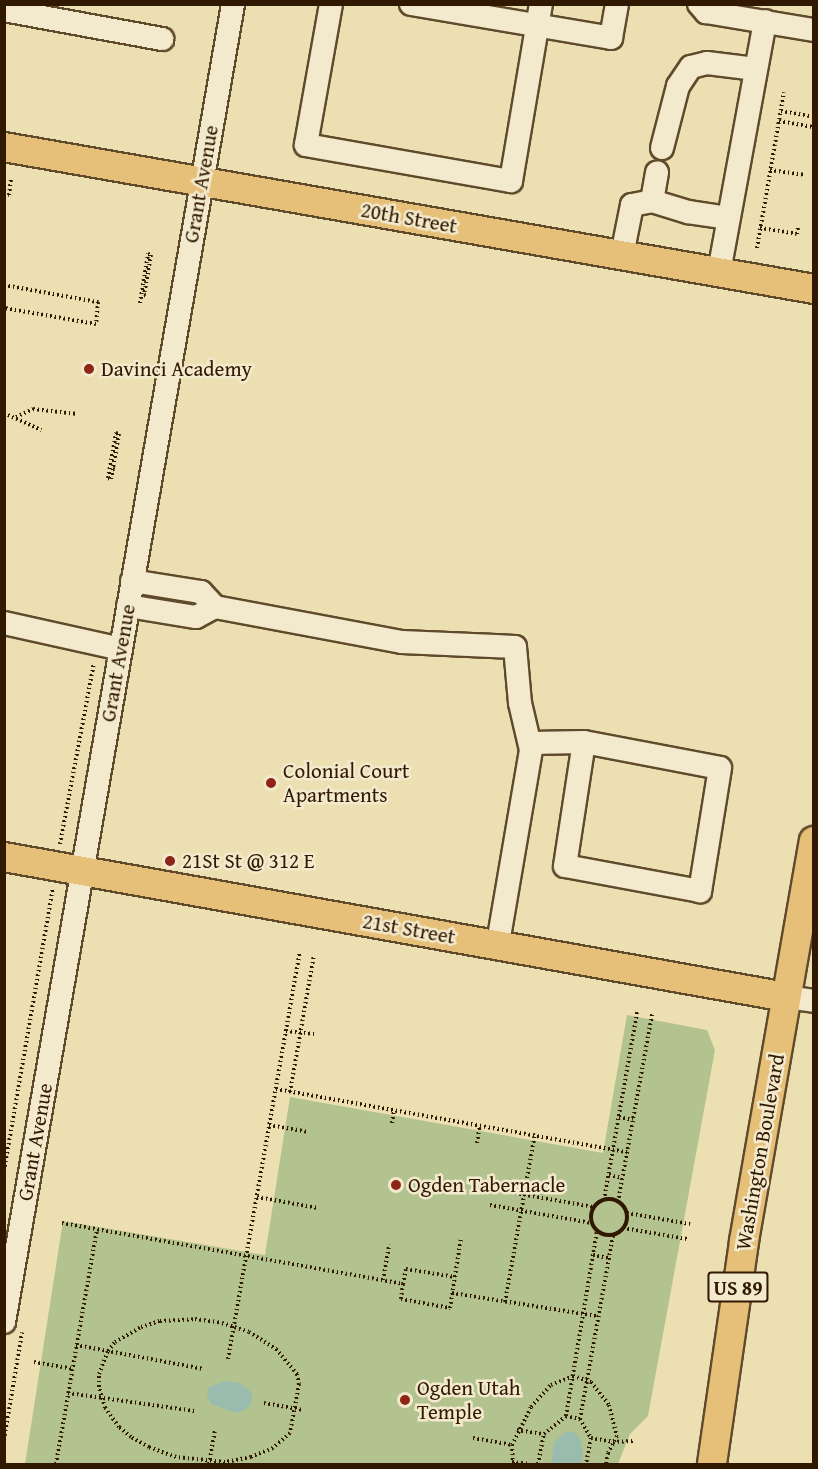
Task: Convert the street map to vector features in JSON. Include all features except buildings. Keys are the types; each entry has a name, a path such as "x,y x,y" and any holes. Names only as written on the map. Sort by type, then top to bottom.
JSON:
{"main road":[{"name":"20th Street","path":"4,147 813,289"},
{"name":"Washington Boulevard","path":"712,1464 744,1240 800,999 813,841"},
{"name":"21st Street","path":"4,857 800,999"}],"street":[{"name":"Grant Avenue","path":"4,1322 233,4"},
{"path":"331,4 306,145 511,181 540,16"},
{"path":"411,4 540,16 610,38 618,4"},
{"path":"699,4 706,12 813,30"},
{"path":"4,9 83,14 162,39"},
{"path":"719,272 765,21"},
{"path":"662,148 678,86 691,68 707,63 756,69"},
{"path":"652,201 657,172"},
{"path":"622,255 632,205 652,201 688,212 728,218"},
{"path":"132,581 201,592 215,607"},
{"path":"128,606 196,616 215,607 402,642 515,647 520,703 531,750 498,944"},
{"path":"4,623 121,649"},
{"path":"530,743 584,742 720,768 700,891 565,866 584,742"}],"path":[{"path":"757,248 784,92"},
{"path":"781,111 813,117"},
{"path":"779,121 813,126"},
{"path":"770,170 804,176"},
{"path":"4,194 9,195 11,179"},
{"path":"760,228 797,234 798,227"},
{"path":"148,254 151,255 146,296 142,304 139,303 148,254"},
{"path":"4,285 98,302 96,324 4,308"},
{"path":"16,417 33,410 78,414"},
{"path":"4,414 16,417 23,423 41,430"},
{"path":"116,433 119,434 115,469 111,479 107,478 116,433"},
{"path":"228,1359 300,952"},
{"path":"290,1092 314,955"},
{"path":"604,1200 638,1012"},
{"path":"618,1202 652,1014"},
{"path":"286,1031 316,1034"},
{"path":"276,1089 627,1152"},
{"path":"392,1123 394,1110"},
{"path":"619,1117 633,1120"},
{"path":"269,1125 308,1132"},
{"path":"477,1143 480,1125"},
{"path":"505,1302 535,1134"},
{"path":"609,1175 622,1178"},
{"path":"493,1190 594,1207"},
{"path":"257,1197 318,1208"},
{"path":"591,1223 594,1207 604,1200 618,1202 627,1213 690,1224"},
{"path":"490,1205 591,1223 597,1231 605,1235 613,1235 623,1228 627,1213"},
{"path":"62,1223 403,1284"},
{"path":"623,1228 687,1239"},
{"path":"56,1464 97,1230"},
{"path":"538,1464 544,1434 566,1416 597,1231"},
{"path":"586,1464 591,1438 580,1419 613,1235"},
{"path":"455,1277 406,1269 401,1299 450,1308 452,1293 455,1277 461,1238"},
{"path":"383,1280 389,1245"},
{"path":"593,1255 609,1258"},
{"path":"452,1293 598,1316"},
{"path":"209,1320 234,1327 276,1348 297,1374 298,1384 290,1433 273,1448 241,1459 210,1462 176,1457 149,1447 119,1427 101,1398 99,1374 108,1351 128,1334 160,1321 209,1320"},
{"path":"76,1345 204,1369"},
{"path":"34,1362 72,1369"},
{"path":"530,1464 513,1463 512,1445 518,1430 540,1395 551,1385 573,1376 587,1378 600,1390 609,1405 617,1436 606,1464"},
{"path":"68,1393 195,1412"},
{"path":"264,1403 303,1410"},
{"path":"566,1416 580,1419"},
{"path":"210,1462 215,1430"},
{"path":"518,1430 544,1434"},
{"path":"473,1438 512,1445"},
{"path":"591,1438 613,1442 633,1441"}],"green space":[{"path":"627,1015 707,1030 715,1050 648,1416 630,1434 618,1464 25,1464 63,1221 265,1255 290,1097 603,1153"}],"shaded area":[{"path":"225,1381 239,1383 249,1390 253,1396 250,1406 240,1412 233,1412 211,1404 207,1397 209,1387"},
{"path":"565,1432 574,1432 580,1439 583,1453 581,1464 551,1464 554,1443"}],"place":[{"name":"Davinci Academy","path":"89,369"},
{"name":"Colonial Court Apartments","path":"271,783"},
{"name":"21St St @ 312 E","path":"170,861"},
{"name":"Ogden Tabernacle","path":"396,1185"},
{"name":"Ogden Utah Temple","path":"405,1400"}]}
